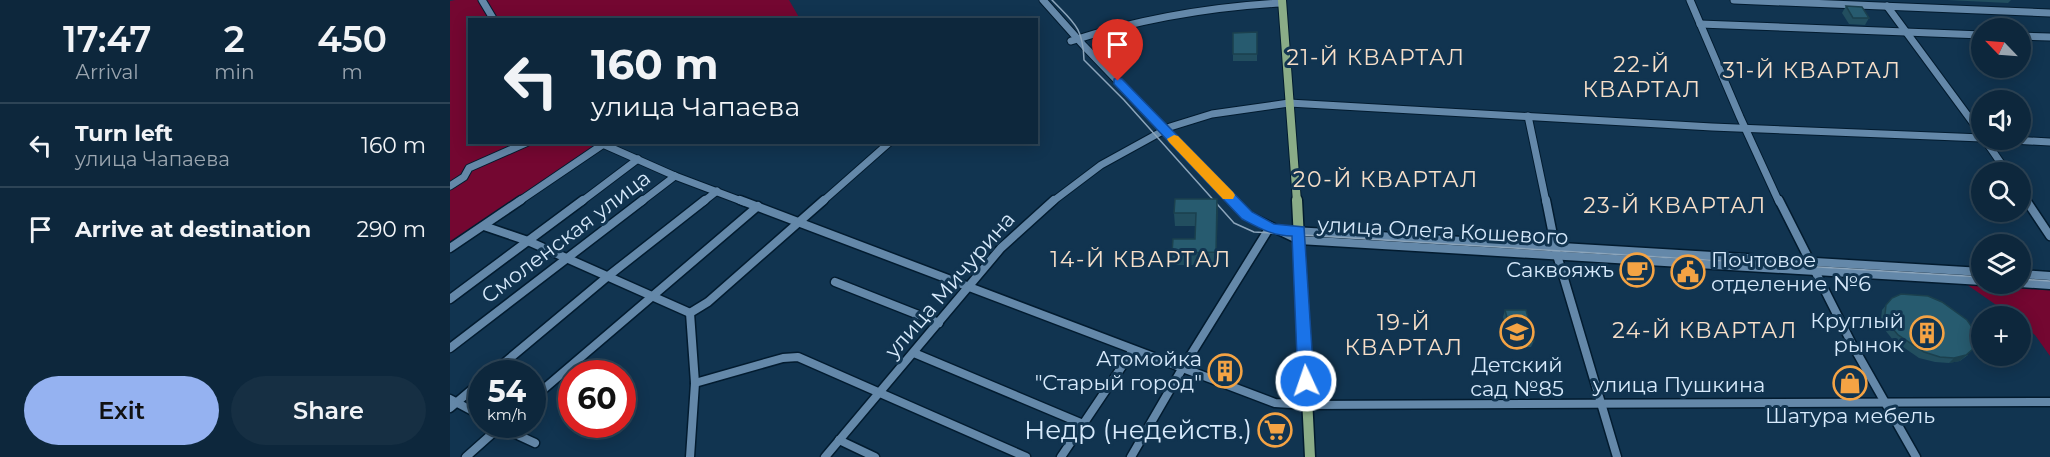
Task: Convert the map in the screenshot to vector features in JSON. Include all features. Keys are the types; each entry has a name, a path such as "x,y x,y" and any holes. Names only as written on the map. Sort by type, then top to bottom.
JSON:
{"main road":[{"path":"1281,2 1299,235 1310,457"}],"street":[{"path":"482,0 493,18"},
{"name":"улица Олега Кошевого","path":"1043,0 1074,40 1247,215 1282,231 1299,235 1816,272 1971,280"},
{"path":"1690,0 1745,128 1810,261 1883,402 1916,457"},
{"path":"1734,0 2050,13"},
{"path":"1074,40 1173,15 1241,5 1281,2"},
{"path":"1887,6 1971,120"},
{"path":"1700,24 1971,35"},
{"path":"2031,36 2050,37"},
{"name":"улица Мичурина","path":"825,457 1001,248 1055,199 1101,165 1165,130 1212,114 1289,103 1745,128 1971,137"},
{"path":"1528,116 1556,252 1617,457"},
{"path":"2031,141 2050,142"},
{"path":"450,186 464,177 469,168 523,144"},
{"path":"450,248 600,144"},
{"name":"улица Пушкина","path":"600,144 675,176 800,221 1275,403 1308,405 2050,402"},
{"path":"690,314 708,302 888,144"},
{"path":"450,299 638,159"},
{"name":"Смоленская улица","path":"450,348 675,176"},
{"path":"508,360 607,277 717,191"},
{"path":"546,387 758,206"},
{"path":"2031,208 2050,236"},
{"path":"484,226 528,242 690,314"},
{"path":"1131,457 1182,369 1270,227"},
{"name":"улица Олега Кошевого","path":"1556,252 1810,261 1971,271"},
{"path":"2031,275 2050,276"},
{"path":"835,282 939,323"},
{"path":"2031,284 2050,285"},
{"path":"690,314 695,383 690,457"},
{"path":"1061,457 1133,350"},
{"path":"914,353 1083,424"},
{"path":"695,383 783,358 798,357 1026,457"},
{"path":"452,403 468,391"},
{"path":"452,403 468,410"},
{"path":"466,457 486,438"},
{"path":"525,438 535,443"},
{"path":"839,440 875,457"}],"shaded area":[{"path":"789,0 799,18 468,18 468,144 593,144 595,146 450,245 450,1"},
{"path":"2031,289 2050,290 2050,356 2031,332 2031,306 1998,306 1980,294 2031,294"}],"building":[{"path":"1846,6 1862,7 1869,18 1853,18"},
{"path":"1257,32 1257,54 1233,54 1233,33"},
{"path":"1175,199 1217,199 1216,252 1172,253 1173,239 1195,239 1196,213 1174,213"},
{"name":"Круглый рынок","path":"1901,294 1928,296 1942,302 1967,320 1971,326 1971,351 1966,355 1954,358 1940,357 1924,352 1898,335 1889,324 1885,314 1886,305 1892,298"},
{"name":"Детский сад №85","path":"1505,310 1526,310 1534,341 1513,341"},
{"name":"Атомойка \"Старый город\"","path":"1219,359 1237,365 1231,376 1213,369"}],"tram line":[{"path":"1052,0 1076,26 1082,40 1084,60 1124,100 1234,223 1254,232 1971,276"},
{"path":"2031,280 2050,281"}],"slow traffic":[{"path":"1174,139 1228,195"}],"place":[{"name":"Саквояжъ","path":"1637,270"},
{"name":"Почтовое отделение №6","path":"1688,272"},
{"name":"Детский сад №85","path":"1517,332"},
{"name":"Круглый рынок","path":"1927,333"},
{"name":"Атомойка \"Старый город\"","path":"1225,371"},
{"name":"Шатура мебель","path":"1850,383"},
{"name":"Недр (недейств.)","path":"1275,430"}],"district":[{"name":"21-Й КВАРТАЛ","path":"1376,57"},
{"name":"31-Й КВАРТАЛ","path":"1812,70"},
{"name":"22-Й КВАРТАЛ","path":"1642,76"},
{"name":"20-Й КВАРТАЛ","path":"1386,179"},
{"name":"23-Й КВАРТАЛ","path":"1675,205"},
{"name":"14-Й КВАРТАЛ","path":"1141,259"},
{"name":"24-Й КВАРТАЛ","path":"1705,330"},
{"name":"19-Й КВАРТАЛ","path":"1404,334"}],"route":[{"path":"1118,81 1247,215 1282,231 1299,231 1306,381"}]}
